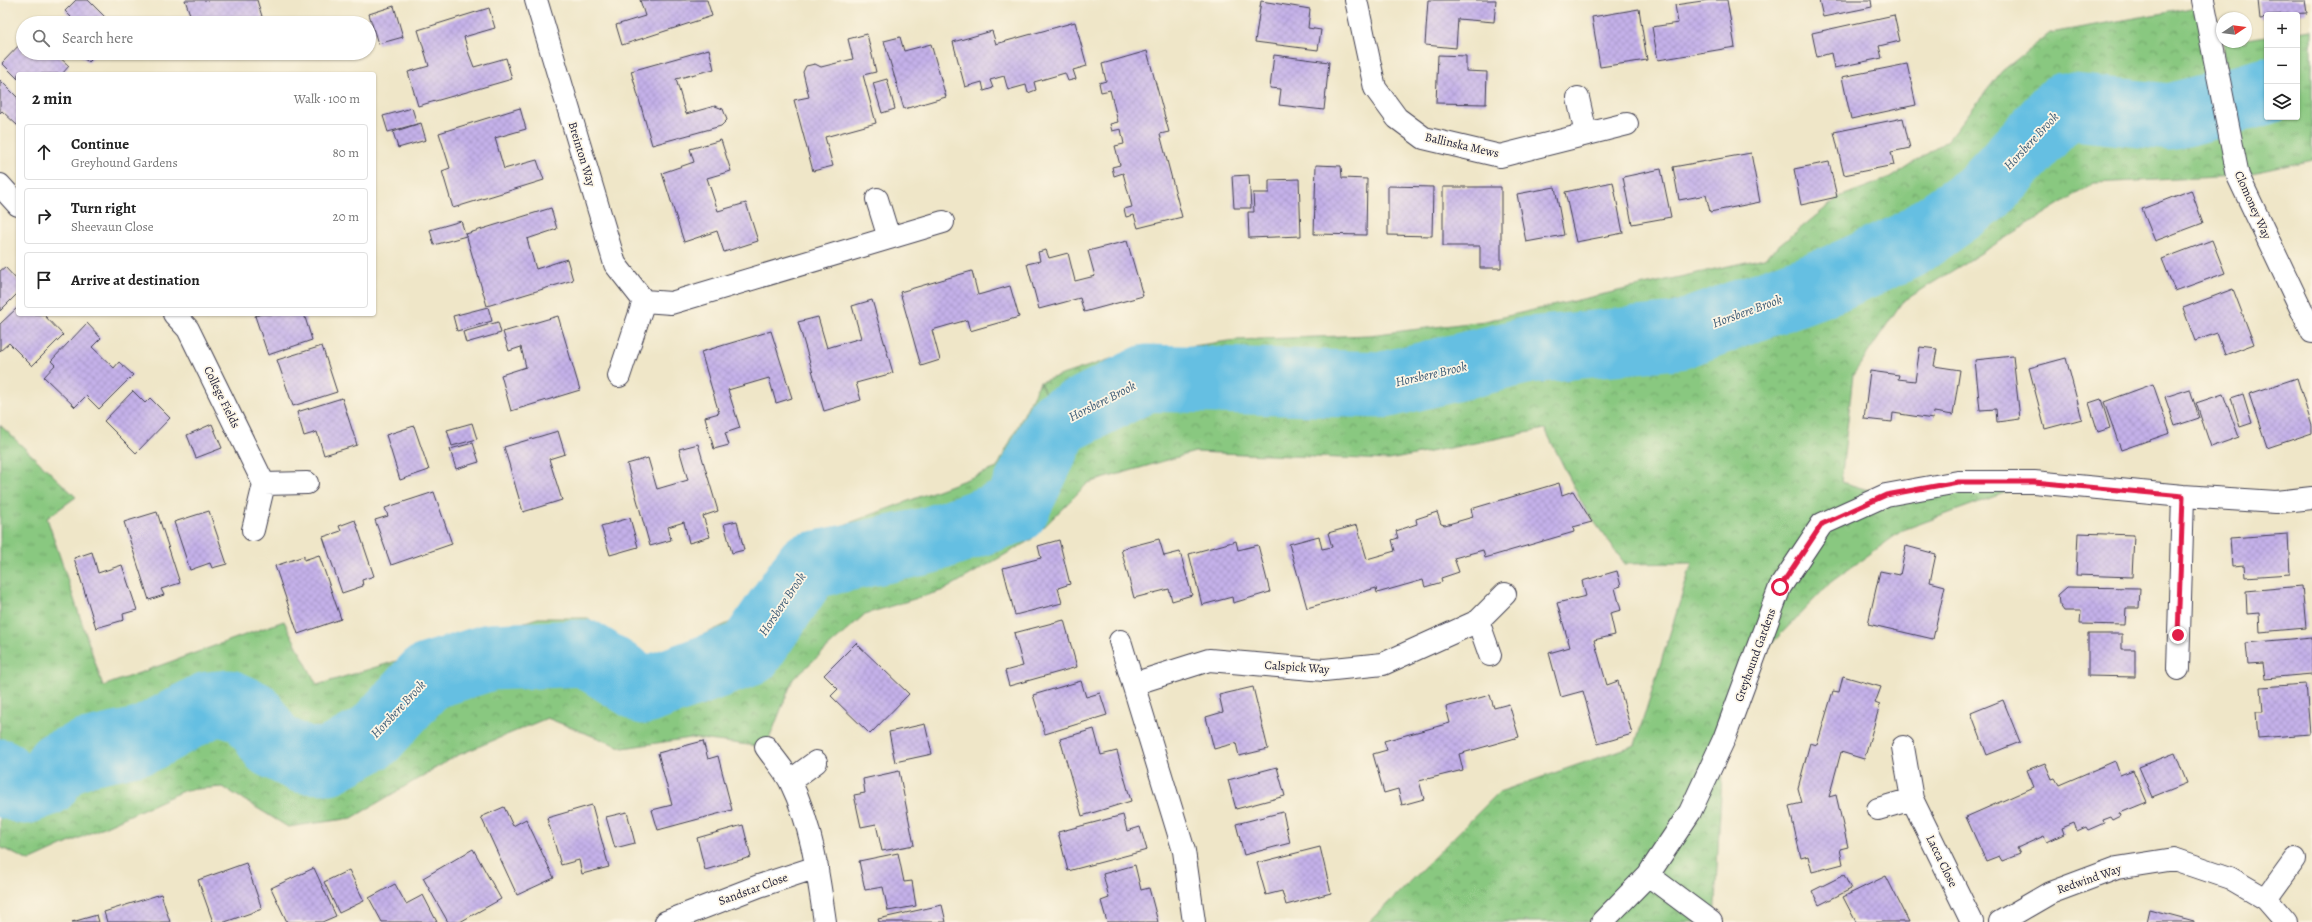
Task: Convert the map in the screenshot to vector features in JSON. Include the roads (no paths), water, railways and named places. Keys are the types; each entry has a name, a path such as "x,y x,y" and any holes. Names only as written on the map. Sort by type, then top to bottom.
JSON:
{"street":[{"name":"Breinton Way","path":"536,0 615,264 644,301"},
{"name":"Ballinska Mews","path":"1356,0 1375,88 1398,118 1424,138 1500,156 1627,124"},
{"name":"Clomoney Way","path":"2203,0 2238,176 2312,332"},
{"path":"1578,98 1586,134"},
{"path":"0,185 16,203"},
{"path":"877,199 889,238"},
{"path":"619,376 644,301 671,303 943,222"},
{"name":"College Fields","path":"176,316 188,330 264,484"},
{"name":"Greyhound Gardens","path":"1602,922 1648,875 1690,812 1724,739 1780,587 1822,524 1886,495 1958,482 2034,482 2183,496 2276,502 2312,498"},
{"path":"253,530 264,484 307,483"},
{"path":"2178,669 2183,496"},
{"name":"Calspick Way","path":"1133,684 1209,660 1324,670 1383,664 1478,621 1505,594"},
{"path":"1478,621 1490,655"},
{"path":"1120,641 1184,851 1194,922"},
{"path":"766,747 790,781 805,816 817,867 825,922"},
{"name":"Lacca Close","path":"1904,748 1912,799 1972,922"},
{"path":"790,781 816,762"},
{"path":"1878,809 1912,799"},
{"name":"Redwind Way","path":"2000,922 2050,892 2117,868 2174,859 2230,878 2266,898 2286,922"},
{"path":"2266,898 2295,859"},
{"name":"Sandstar Close","path":"666,922 759,886 817,867"},
{"path":"1648,875 1711,922"}],"waterway":[{"name":"Horsbere Brook","path":"0,772 13,787 25,791 46,783 59,764 85,753 144,740 208,705 229,703 251,713 273,745 303,760 328,761 373,737 427,677 490,657 585,653 645,691 749,653 808,566 927,541 1015,510 1058,423 1147,378 1384,385 1529,350 1678,336 1833,279 1909,245 1984,192 2064,106 2170,117 2264,92"}]}
